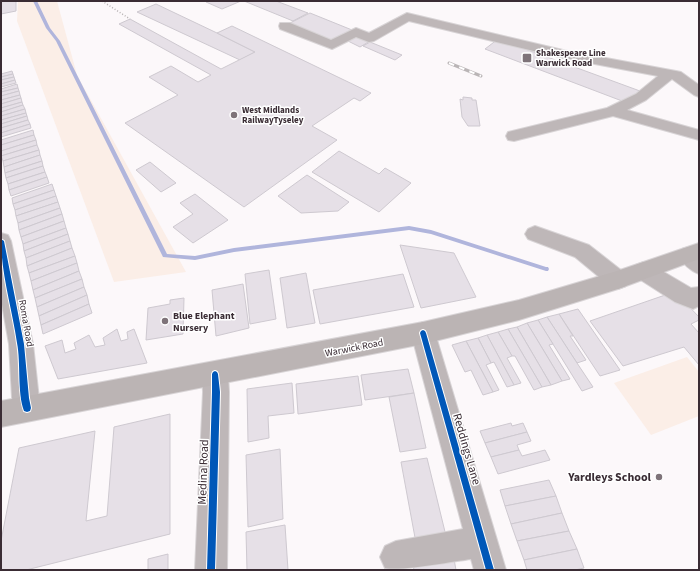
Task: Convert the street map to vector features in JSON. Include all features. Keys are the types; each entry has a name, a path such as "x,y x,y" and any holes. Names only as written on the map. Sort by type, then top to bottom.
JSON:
{"highway":[{"name":"Warwick Road","path":"1,414 423,333 519,310 644,271 696,257"}],"street":[{"path":"285,26 332,45 356,32 369,38 407,17 563,54 676,75 699,92"},
{"path":"514,136 613,110 641,97 669,74"},
{"path":"613,110 699,135"},
{"path":"535,234 582,251 618,280"},
{"name":"Roma Road","path":"1,241 21,344 27,408"},
{"path":"644,271 683,295 693,299 699,296"},
{"name":"Reddings Lane","path":"423,333 490,570"},
{"name":"Medina Road","path":"210,570 216,392 215,374"},
{"path":"396,557 482,541"}],"path":[{"path":"102,1 130,19"}],"shaded area":[{"path":"18,1 57,1 77,75 186,272 114,282 17,21"},
{"path":"687,357 699,372 699,416 651,435 614,383"}],"building":[{"path":"1,1 16,1 16,11 1,14"},
{"path":"241,1 222,9 206,2"},
{"path":"244,1 276,1 308,13 293,21"},
{"path":"156,4 255,52 240,60 137,12"},
{"path":"310,13 357,32 337,43 290,23"},
{"name":"West Midlands RailwayTyseley","path":"130,19 221,69 255,52 217,33 232,26 371,93 360,101 354,98 312,126 337,140 244,207 125,123 178,95 149,77 171,66 198,82 211,75 119,24"},
{"path":"357,36 370,41 360,47 348,41"},
{"path":"498,39 640,91 630,104 485,49"},
{"path":"370,42 402,55 395,60 363,46"},
{"path":"12,71 13,74 1,77 1,74"},
{"path":"13,74 14,77 1,80 1,77"},
{"path":"14,77 15,80 1,84 1,80"},
{"path":"15,80 16,83 1,87 1,84"},
{"path":"17,84 18,88 1,92 1,89"},
{"path":"18,88 19,91 1,96 1,92"},
{"path":"19,91 20,95 1,100 1,96"},
{"path":"20,95 21,98 1,104 1,100"},
{"path":"463,97 476,100 480,126 468,126 462,117 460,99 463,100"},
{"path":"21,98 22,102 1,108 1,104"},
{"path":"22,102 23,105 1,112 1,108"},
{"path":"23,105 25,109 1,116 1,112"},
{"path":"25,109 26,113 1,120 1,116"},
{"path":"26,113 27,116 1,124 1,120"},
{"path":"27,116 28,120 1,128 1,124"},
{"path":"28,120 30,124 1,133 1,128"},
{"path":"30,124 31,128 1,137 1,133"},
{"path":"33,130 34,135 1,145 1,140"},
{"path":"34,135 36,140 1,151 1,145"},
{"path":"36,140 37,145 1,156 1,151"},
{"path":"37,145 39,150 3,161 1,156"},
{"path":"39,150 40,155 4,167 3,161"},
{"path":"339,151 379,174 385,168 411,183 379,212 312,172"},
{"path":"40,155 42,161 5,173 4,167"},
{"path":"42,161 43,166 6,178 5,173"},
{"path":"150,162 176,183 161,192 136,170"},
{"path":"43,166 45,172 8,184 6,178"},
{"path":"45,172 47,177 9,190 8,184"},
{"path":"307,175 349,202 338,211 301,213 278,196"},
{"path":"47,177 49,183 11,196 9,190"},
{"path":"52,184 54,190 13,204 12,198"},
{"path":"54,190 56,196 15,210 13,204"},
{"path":"195,194 228,220 193,243 173,227 193,214 180,203"},
{"path":"56,196 58,202 16,216 15,210"},
{"path":"58,202 60,208 18,223 16,216"},
{"path":"60,208 62,214 19,230 18,223"},
{"path":"62,214 64,221 21,237 19,230"},
{"path":"64,221 66,228 23,244 21,237"},
{"path":"66,228 68,234 24,251 23,244"},
{"path":"68,234 70,241 26,258 24,251"},
{"path":"70,241 72,248 27,266 26,258"},
{"path":"400,245 454,253 476,297 421,308"},
{"path":"72,248 75,256 29,273 27,266"},
{"path":"75,256 77,263 31,281 29,273"},
{"path":"77,263 79,271 33,290 31,281"},
{"path":"269,270 276,319 250,324 245,274"},
{"path":"79,271 82,279 35,298 33,290"},
{"path":"306,273 315,323 287,328 280,278"},
{"path":"403,274 414,307 320,324 313,290"},
{"path":"82,279 84,287 37,307 35,298"},
{"path":"243,284 249,328 216,336 212,290"},
{"path":"84,287 87,295 39,316 37,307"},
{"path":"671,293 680,297 699,317 699,320 691,324 699,333 699,365 684,347 623,366 590,321"},
{"path":"87,295 89,304 41,325 39,316"},
{"name":"Blue Elephant Nursery","path":"184,298 183,334 146,340 148,308 170,304 170,300"},
{"path":"89,304 92,313 43,334 41,325"},
{"path":"578,309 620,370 600,376 559,314"},
{"path":"559,314 573,336 570,336 586,360 577,363 547,317"},
{"path":"547,317 593,387 582,391 538,320"},
{"path":"538,320 553,344 549,345 570,379 562,381 527,323"},
{"path":"527,323 562,381 551,385 517,327"},
{"path":"517,327 551,385 542,387 508,329"},
{"path":"117,329 121,341 128,339 127,332 134,329 147,363 58,379 45,346 62,340 65,353 76,349 74,343 89,335 95,347 105,345 103,338"},
{"path":"508,329 542,387 534,390 515,356 512,356 498,332"},
{"path":"498,332 512,356 507,358 521,383 514,385 487,335"},
{"path":"487,335 514,385 507,387 494,362 491,363 478,338"},
{"path":"478,338 491,363 486,365 499,390 493,392 466,341"},
{"path":"466,341 493,392 483,395 471,370 465,372 452,345"},
{"path":"408,369 414,393 365,400 361,375"},
{"path":"358,376 362,405 298,414 296,384"},
{"path":"292,383 294,413 268,416 269,438 248,442 247,389"},
{"path":"414,393 426,448 400,452 389,397"},
{"path":"170,414 170,534 26,570 1,570 1,541 19,448 95,431 86,521 107,516 114,427"},
{"path":"511,423 512,426 523,423 527,432 485,443 480,431"},
{"path":"527,432 531,441 517,445 519,450 491,457 485,443"},
{"path":"280,449 283,519 248,527 246,455"},
{"path":"519,450 522,456 545,450 550,460 498,474 491,457"},
{"path":"427,458 447,540 416,543 401,462"},
{"path":"549,480 556,496 505,506 500,490"},
{"path":"556,496 562,513 511,524 505,506"},
{"path":"562,513 569,531 517,541 511,524"},
{"path":"285,525 288,570 247,570 246,532"},
{"path":"569,531 577,549 524,560 517,541"},
{"path":"577,549 584,568 575,570 527,570 524,560"},
{"path":"168,554 168,570 148,570 148,559"},
{"path":"454,559 456,570 414,570 413,565"}],"waterway":[{"path":"35,1 48,28 58,41 165,256 195,258 234,250 409,228 431,232 546,269"}],"railway":[{"path":"449,63 481,76"}],"cycle path":[{"path":"1,241 21,344 27,408"},
{"path":"423,333 490,570"},
{"path":"211,570 216,392 215,374"}],"place":[{"name":"Shakespeare Line Warwick Road","path":"527,58"},
{"name":"West Midlands RailwayTyseley","path":"234,115"},
{"name":"Blue Elephant Nursery","path":"165,321"},
{"name":"Yardleys School","path":"659,477"}]}
